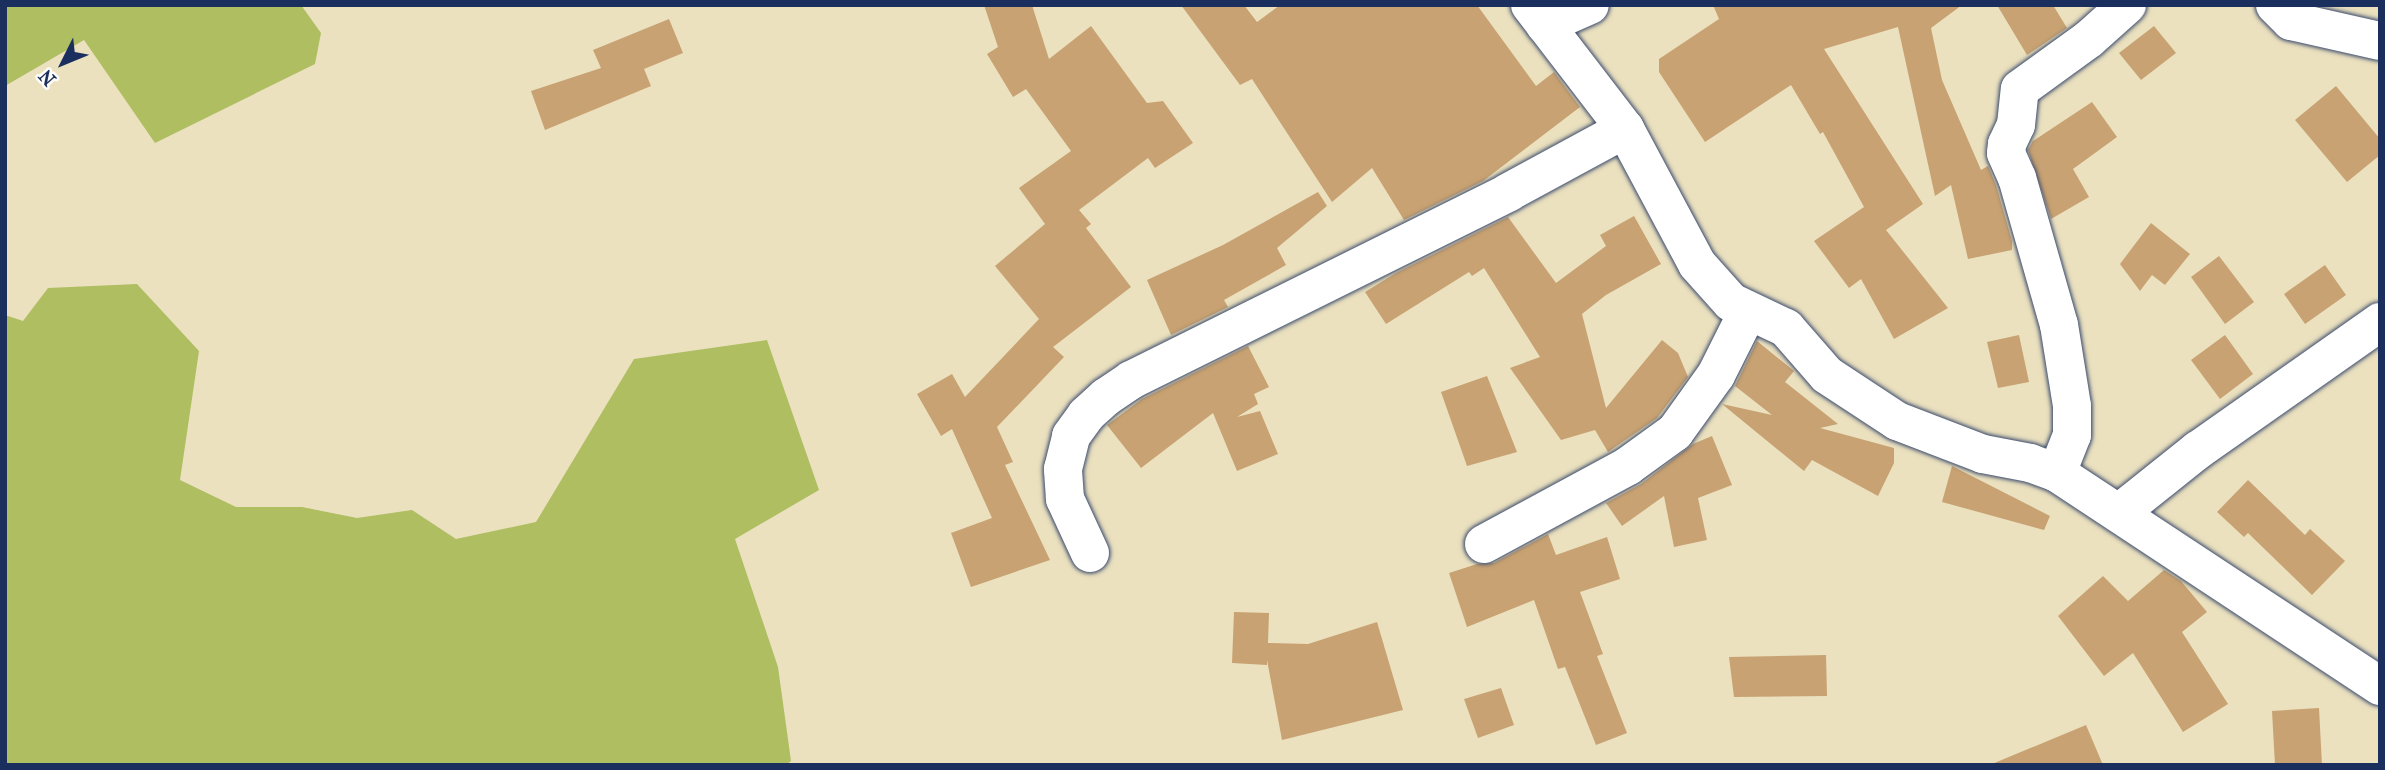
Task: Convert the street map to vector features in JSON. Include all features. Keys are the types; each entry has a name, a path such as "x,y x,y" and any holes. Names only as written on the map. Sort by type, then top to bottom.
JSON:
{"street":[{"path":"1590,5 1538,15 1625,130 1697,264 1731,302 1786,328 1827,374 1897,421 1983,454 2030,463 2057,473 2380,686"},
{"path":"2057,473 2072,435 2072,406 2059,325 2017,178 2006,153 2007,144 2015,125 2020,89 2089,39 2127,5"},
{"path":"2275,5 2291,21 2380,41"},
{"path":"1090,554 1065,499 1063,469 1071,436 1086,415 1106,397 1131,380 1509,192 1625,130"},
{"path":"1484,544 1629,466 1675,432 1716,375 1748,311"},
{"path":"2119,513 2198,450 2380,322"}],"green space":[{"path":"5,5 301,5 321,33 315,64 155,143 84,40 5,86"},
{"path":"137,284 199,351 180,480 236,507 302,507 357,518 412,510 456,539 536,522 634,359 767,340 819,490 735,539 778,667 791,761 786,765 5,765 5,315 23,321 48,288"}],"building":[{"path":"984,5 1032,5 1049,59 1091,26 1147,103 1163,101 1193,143 1155,168 1148,158 1079,210 1091,224 1086,228 1131,287 1053,347 1064,357 997,427 1013,462 1005,465 1050,560 971,587 951,533 992,518 952,429 941,436 917,394 952,374 965,397 1039,319 995,266 1045,224 1019,188 1071,151 1026,89 1013,97 987,54 998,47"},
{"path":"1181,5 1244,5 1257,22 1280,5 1477,5 1536,86 1554,72 1580,107 1483,181 1404,220 1372,168 1332,202 1252,79 1240,85"},
{"path":"1713,5 1962,5 1931,28 1942,80 1981,170 1988,166 1996,185 2012,241 2012,250 1968,259 1951,185 1935,196 1898,27 1824,49 1923,204 1886,230 1948,308 1894,339 1861,279 1849,288 1814,241 1864,207 1823,132 1820,134 1791,85 1705,142 1659,72 1659,59 1719,19"},
{"path":"1997,5 2053,5 2067,28 2027,55"},
{"path":"669,19 683,53 644,69 651,86 545,130 531,91 601,68 593,50"},
{"path":"2154,26 2176,53 2141,80 2119,53"},
{"path":"2336,86 2380,139 2380,155 2347,182 2295,120"},
{"path":"2092,102 2117,137 2073,169 2089,197 2051,219 2028,150 2033,141"},
{"path":"1318,192 1327,206 1277,248 1286,265 1224,300 1228,307 1171,335 1147,280 1223,245"},
{"path":"1634,216 1661,264 1606,295 1582,314 1606,408 1662,340 1678,353 1688,377 1657,418 1608,452 1595,430 1561,440 1510,368 1540,357 1484,268 1472,276 1469,272 1386,324 1365,292 1396,273 1508,217 1556,283 1606,246 1600,235"},
{"path":"2151,223 2190,254 2165,285 2152,275 2140,291 2120,264"},
{"path":"2219,256 2254,302 2225,324 2191,277"},
{"path":"2325,265 2346,295 2305,324 2284,294"},
{"path":"2019,335 2029,382 1998,388 1987,342"},
{"path":"2225,335 2253,374 2220,399 2191,360"},
{"path":"1757,341 1794,371 1785,382 1838,424 1820,428 1894,448 1894,463 1878,496 1812,460 1804,471 1722,404 1772,415 1735,386"},
{"path":"1248,346 1269,387 1254,394 1258,404 1237,417 1260,411 1278,454 1237,471 1213,413 1141,468 1107,425 1142,399"},
{"path":"1487,376 1517,452 1467,466 1441,392"},
{"path":"1712,436 1732,485 1698,498 1707,540 1674,547 1664,496 1622,526 1606,503 1641,484 1693,444"},
{"path":"1952,466 2050,516 2044,530 1942,502"},
{"path":"2248,480 2305,535 2310,529 2345,561 2312,595 2248,533 2244,537 2217,512"},
{"path":"1548,534 1556,555 1607,537 1620,579 1580,592 1603,654 1597,656 1627,733 1596,745 1565,667 1558,669 1534,600 1467,627 1449,573 1477,564 1494,563"},
{"path":"2164,570 2181,581 2207,612 2182,632 2228,704 2183,732 2133,653 2104,676 2058,616 2103,576 2128,601"},
{"path":"1234,612 1269,613 1268,643 1308,644 1377,622 1403,710 1282,740 1267,660 1267,665 1232,663"},
{"path":"1826,655 1827,696 1734,697 1729,657"},
{"path":"1501,688 1514,725 1478,738 1464,699"},
{"path":"2319,708 2322,765 2275,765 2272,711"},
{"path":"2086,725 2103,765 1992,765 1992,764"}]}
